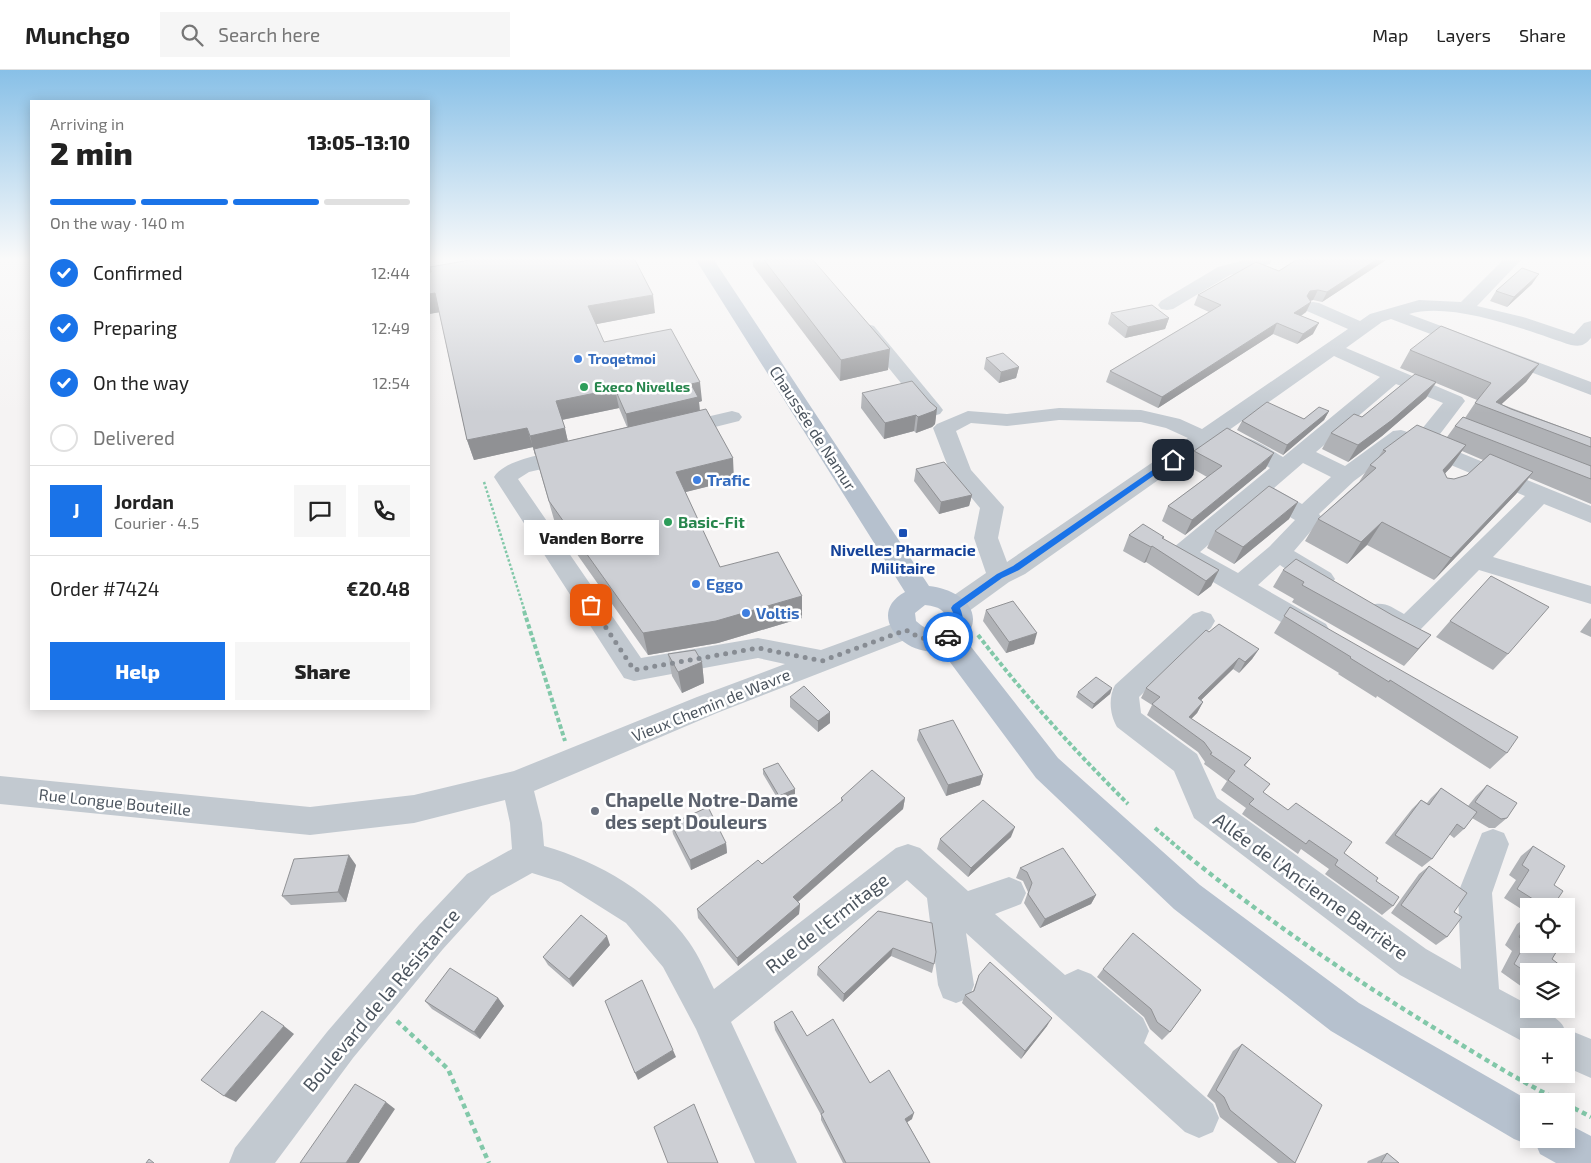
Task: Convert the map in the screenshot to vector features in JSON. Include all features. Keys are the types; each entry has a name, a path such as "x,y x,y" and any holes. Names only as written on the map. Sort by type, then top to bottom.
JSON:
{"main road":[{"name":"Chaussée de Namur","path":"738,311 921,596"},
{"path":"954,621 933,640 918,637 906,630 900,619 901,608 908,600 921,596 934,596 946,600 954,621 1047,768 1188,897 1345,1017 1520,1119"},
{"path":"1571,1148 1591,1159"}],"street":[{"path":"1320,311 1362,328"},
{"path":"954,621 1000,576 1016,568 1376,318 1400,311"},
{"path":"1478,311 1516,320 1578,341 1591,327"},
{"path":"854,314 936,413 1007,420 1059,414 1141,416 1173,423 1346,476"},
{"path":"1391,314 1591,389"},
{"path":"1332,349 1455,400 1448,424 1421,444"},
{"path":"1335,641 1183,553 1394,376"},
{"path":"968,416 944,428 961,472 992,507 986,538 1000,576"},
{"path":"655,435 732,417"},
{"path":"1304,515 1346,476 1401,436 1591,515"},
{"path":"598,449 522,467 505,477 634,670 758,648 822,661"},
{"path":"1452,481 1470,464"},
{"path":"1240,586 1278,553 1310,518 1258,489"},
{"path":"1364,603 1406,628 1541,494"},
{"path":"1278,553 1338,588"},
{"path":"1475,560 1591,595"},
{"name":"Allée de l'Ancienne Barrière","path":"1202,621 1124,693 1127,718 1186,763 1205,808 1413,962 1534,1028"},
{"name":"Vieux Chemin de Wavre","path":"517,784 707,705 906,630"},
{"path":"517,784 526,823 529,857 570,869 638,911 676,954 709,1016 776,1163"},
{"name":"Rue Longue Bouteille","path":"0,790 310,821 414,809 517,784"},
{"path":"1481,999 1475,893 1494,844"},
{"name":"Boulevard de la Résistance","path":"250,1163 340,1045 431,937 478,885 529,857"},
{"name":"Rue de l'Ermitage","path":"709,1016 908,858 943,889"},
{"path":"943,889 994,898 1130,1031"},
{"path":"943,889 956,985"},
{"path":"943,889 1199,1118"},
{"path":"1575,1051 1591,1059"}],"path":[{"path":"484,481 571,762"},
{"path":"954,621 979,635 1008,674 1074,750 1134,811"},
{"path":"1148,822 1196,863 1277,925 1396,1005 1544,1093"},
{"path":"376,1002 448,1070 489,1163"},
{"path":"1575,1109 1591,1117"}],"building":[{"path":"439,311 590,311 604,342 671,329 700,382 691,384 698,397 626,414 615,389 556,401 565,428 530,436 527,428 467,440"},
{"path":"803,311 857,311 890,349 841,360"},
{"path":"1121,311 1160,311 1169,318 1128,327 1111,313"},
{"path":"1211,311 1297,311 1294,313 1319,323 1303,334 1277,323 1162,397 1110,371"},
{"path":"1441,326 1539,364 1496,402 1591,438 1591,447 1475,403 1491,383 1410,350"},
{"path":"1003,353 1019,367 1001,372 986,358"},
{"path":"1415,374 1436,382 1392,420 1358,445 1331,433 1354,414 1362,417"},
{"path":"912,381 937,408 934,411 918,417 916,415 885,423 862,393"},
{"path":"1267,402 1304,419 1319,407 1329,411 1287,445 1242,421"},
{"path":"706,409 733,458 676,472 720,567 778,552 802,596 716,621 643,633 549,501 534,449"},
{"path":"1463,417 1591,466 1591,479 1455,426"},
{"path":"1417,425 1466,445 1443,470 1447,478 1454,479 1467,475 1490,454 1533,472 1451,558 1382,522 1361,542 1318,519 1376,468 1370,465 1386,451 1383,450"},
{"path":"1227,428 1274,453 1192,520 1168,506 1222,466 1194,451"},
{"path":"944,462 972,495 941,502 916,469"},
{"path":"1269,486 1298,502 1243,547 1215,531"},
{"path":"1143,524 1164,537 1162,538 1219,570 1206,581 1152,546 1129,535"},
{"path":"1296,559 1392,615 1431,635 1418,649 1302,585 1304,582 1283,570"},
{"path":"1491,576 1549,607 1508,654 1450,621"},
{"path":"1013,601 1037,633 1009,642 986,610"},
{"path":"1290,607 1518,737 1507,753 1284,616"},
{"path":"1219,624 1259,649 1245,662 1239,658 1198,698 1203,702 1189,717 1251,758 1244,765 1270,784 1263,792 1288,810 1296,803 1352,842 1344,853 1378,878 1376,881 1399,897 1393,906 1335,865 1338,860 1309,840 1306,844 1249,804 1254,799 1228,780 1235,771 1210,754 1212,753 1204,742 1152,704 1160,697 1146,688 1206,630 1209,632"},
{"path":"695,650 702,662 678,672 668,654"},
{"path":"1096,677 1112,688 1094,704 1078,692"},
{"path":"804,686 830,712 818,721 790,697"},
{"path":"953,720 983,775 948,785 919,730"},
{"path":"778,763 795,789 779,796 763,769"},
{"path":"872,770 905,798 793,897 800,904 737,958 697,909 758,860 762,864 843,800 841,798"},
{"path":"1487,785 1517,803 1507,818 1501,819 1475,802"},
{"path":"1441,788 1477,812 1464,829 1457,824 1432,859 1395,835 1421,800 1429,805"},
{"path":"983,800 1015,827 971,868 940,839"},
{"path":"708,807 726,843 690,860 671,824"},
{"path":"1533,846 1565,866 1554,885 1563,891 1558,898 1531,898 1517,889 1529,870 1522,865"},
{"path":"1063,848 1096,895 1045,919 1028,894 1032,883 1027,872 1020,868"},
{"path":"349,855 338,892 282,896 294,859"},
{"path":"1429,866 1467,893 1454,912 1462,917 1447,937 1401,905"},
{"path":"878,911 932,923 936,952 934,964 893,948 844,994 818,967"},
{"path":"581,915 607,936 569,979 543,957"},
{"path":"1133,933 1201,990 1170,1032 1157,1022 1151,1009 1103,969"},
{"path":"1520,953 1556,953 1552,959 1557,963 1520,963 1520,968 1514,964"},
{"path":"990,962 1052,1018 1025,1051 965,995 974,991 979,975"},
{"path":"450,968 498,998 474,1032 425,1001"},
{"path":"642,980 673,1050 635,1073 605,1001"},
{"path":"262,1011 284,1026 224,1096 201,1080"},
{"path":"792,1011 807,1036 833,1019 870,1083 889,1070 914,1113 905,1119 930,1163 846,1163 821,1114 824,1112 774,1022"},
{"path":"1242,1044 1322,1105 1295,1163 1230,1110 1224,1097 1216,1090"},
{"path":"355,1084 386,1102 346,1163 300,1163"},
{"path":"694,1104 718,1163 668,1163 654,1127"},
{"path":"1387,1153 1399,1163 1381,1163"},
{"path":"149,1159 154,1163 146,1163"}],"way so far":[{"path":"591,605 634,670 758,648 822,661 906,630 918,637 933,640 948,637"}],"place":[{"name":"Troqetmoi","path":"578,359"},
{"name":"Execo Nivelles","path":"584,387"},
{"name":"Trafic","path":"697,480"},
{"name":"Basic-Fit","path":"668,522"},
{"name":"Nivelles Pharmacie Militaire","path":"903,533"},
{"name":"Eggo","path":"696,584"},
{"name":"Vanden Borre","path":"591,605"},
{"name":"Voltis","path":"746,613"},
{"name":"Chapelle Notre-Dame des sept Douleurs","path":"595,811"}],"route":[{"path":"948,637 958,629 960,618 956,608 1000,576 1016,568 1173,460"}]}
